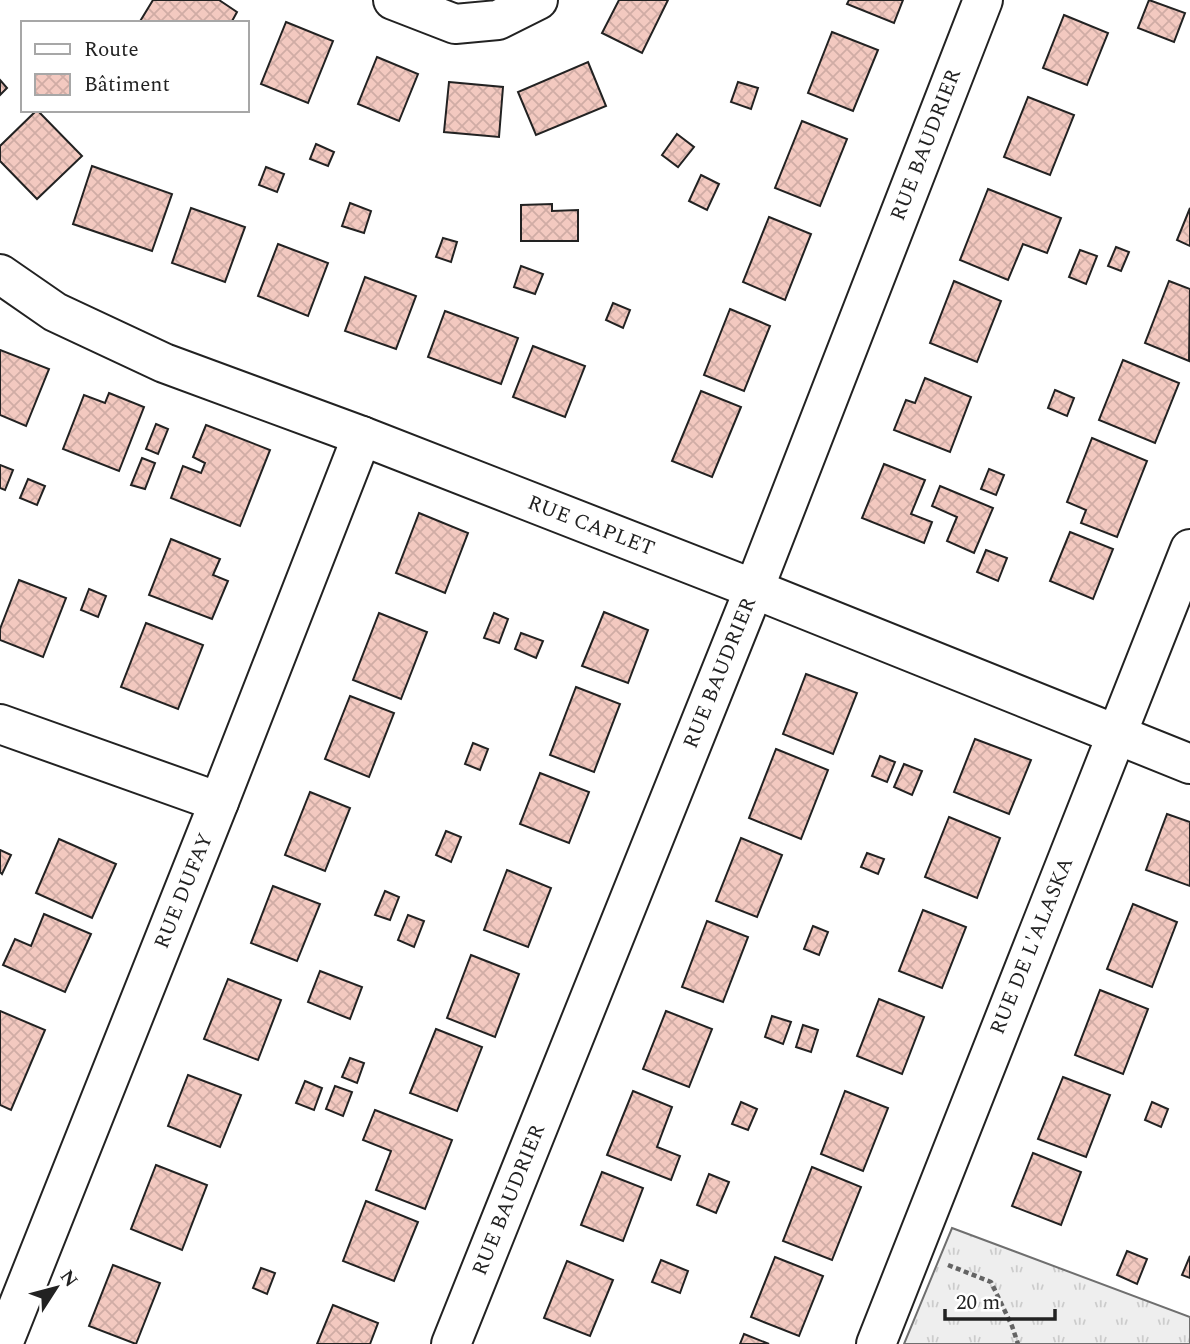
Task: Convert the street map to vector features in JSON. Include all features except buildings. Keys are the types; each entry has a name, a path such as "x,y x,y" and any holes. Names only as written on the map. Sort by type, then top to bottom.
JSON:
{"street":[{"path":"393,0 455,24 498,20 538,0"},
{"name":"RUE BAUDRIER","path":"451,1344 754,589 983,0"},
{"name":"RUE CAPLET","path":"0,274 55,312 164,363 362,436 754,589 1190,764"},
{"name":"RUE DUFAY","path":"3,1344 362,436"},
{"name":"RUE DE L'ALASKA","path":"876,1344 1190,549"},
{"path":"0,724 219,802"}],"path":[{"path":"911,1251 991,1282 1018,1344"}],"green space":[{"path":"952,1228 1190,1317 1190,1344 904,1344"}]}
